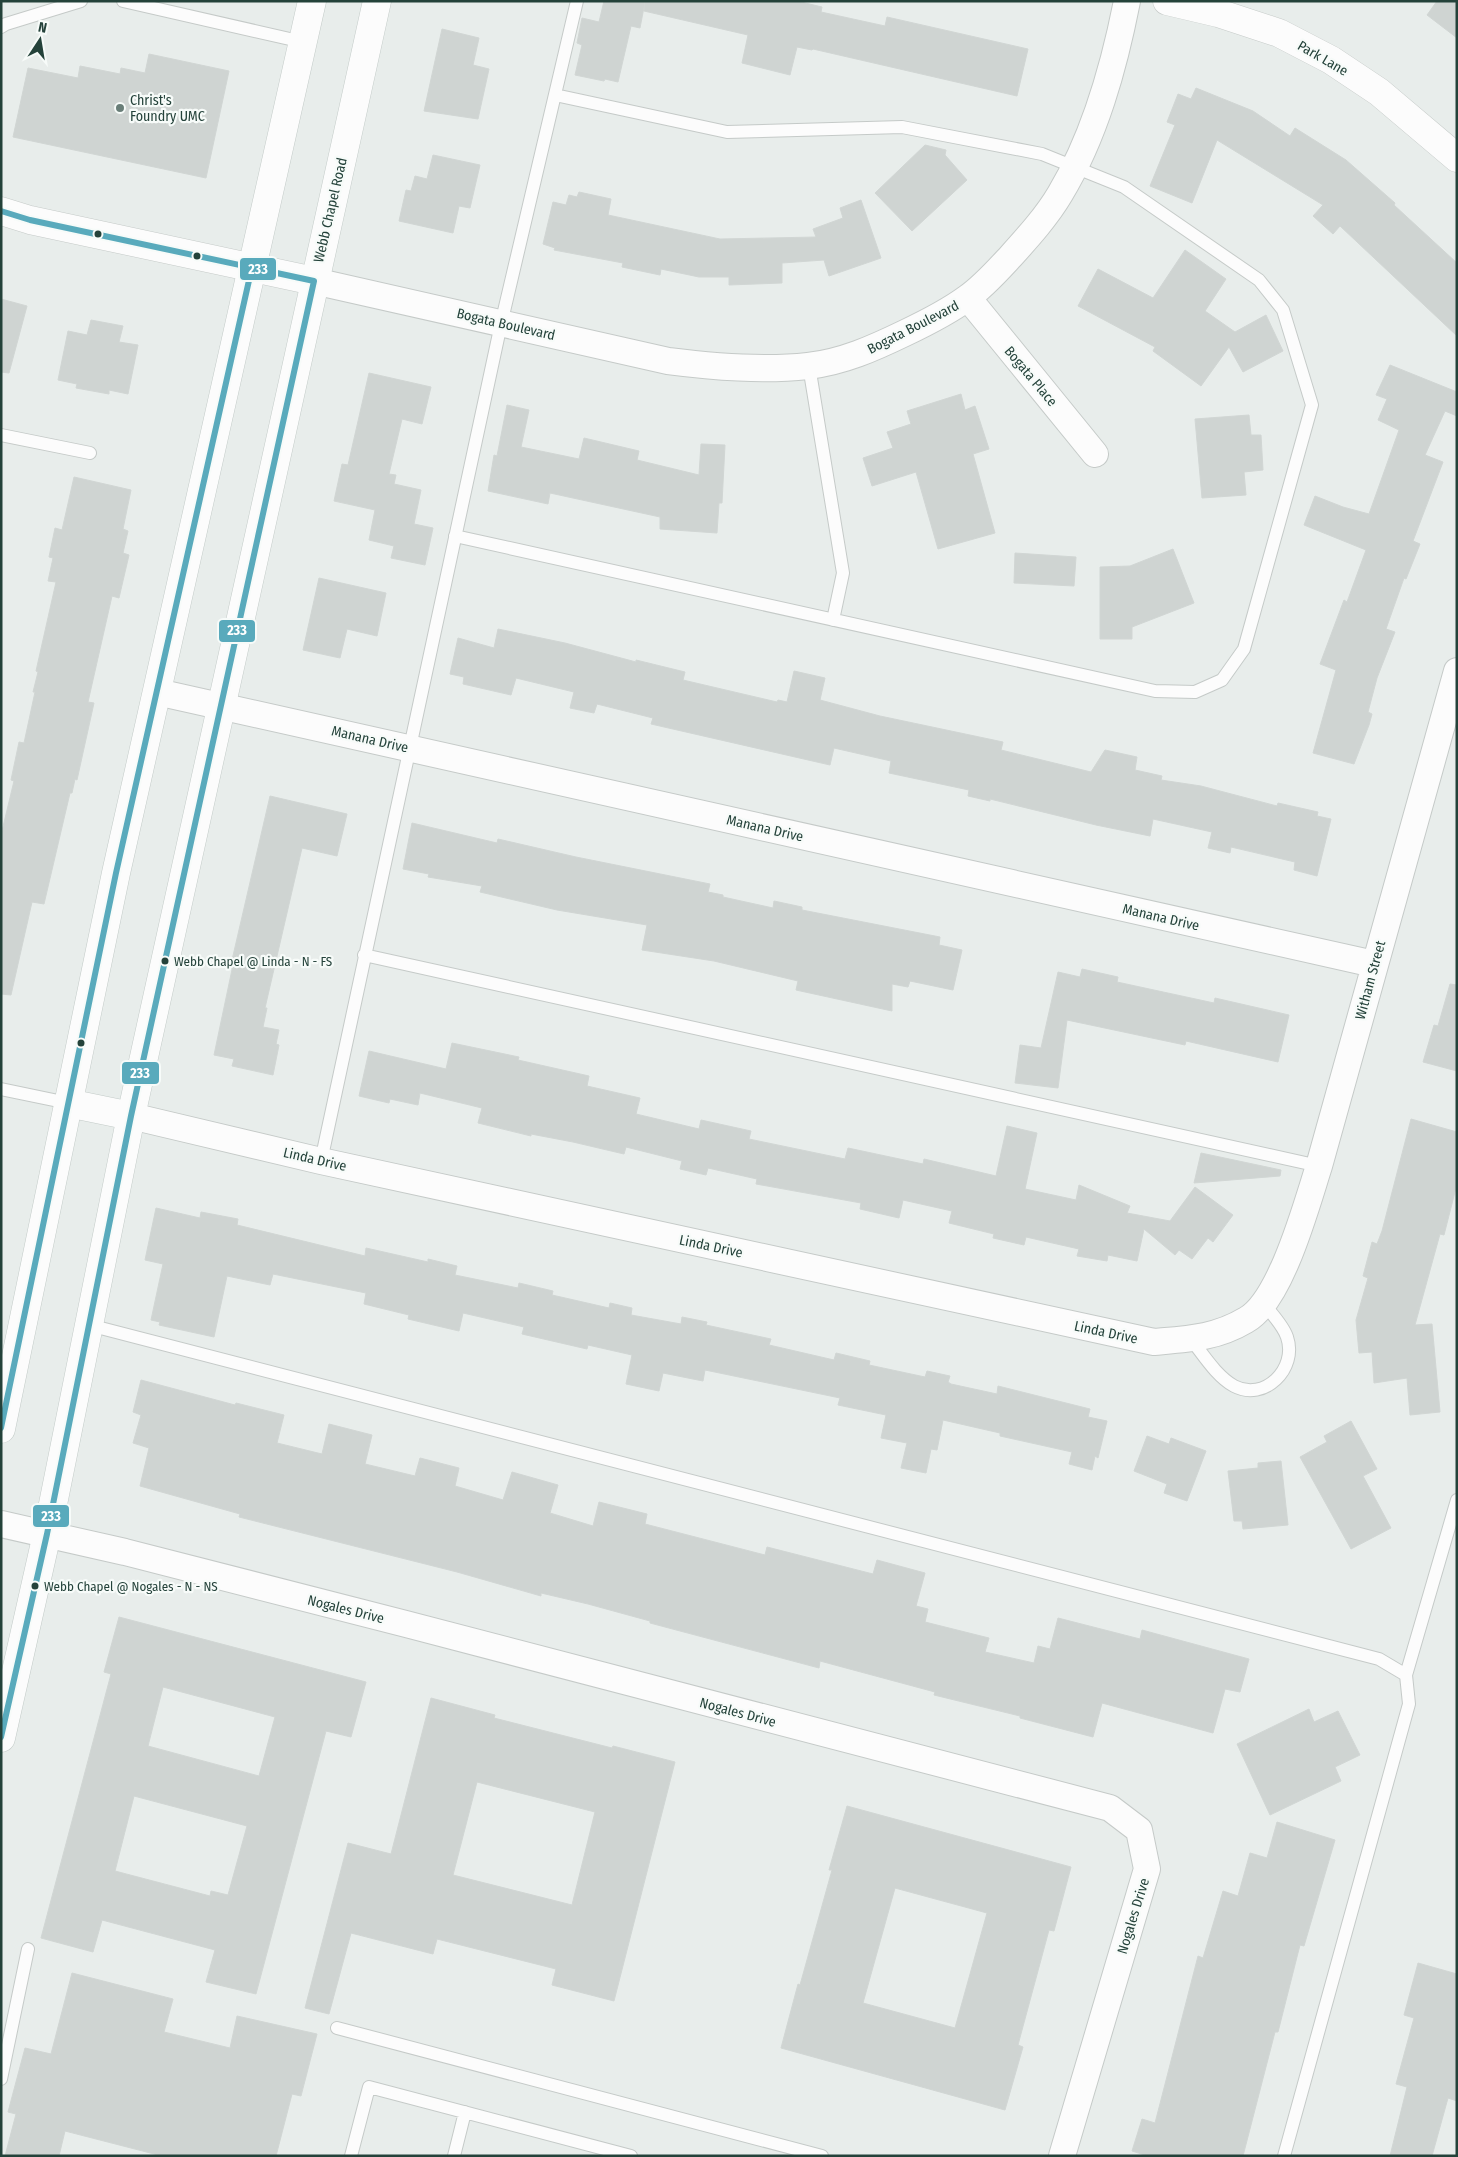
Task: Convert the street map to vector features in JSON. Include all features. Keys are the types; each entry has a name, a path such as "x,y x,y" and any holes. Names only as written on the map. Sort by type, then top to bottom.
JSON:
{"main road":[{"path":"1,1429 116,873 312,1"},
{"name":"Webb Chapel Road","path":"1,1738 47,1534 131,1116 377,1"},
{"name":"Park Lane","path":"1167,1 1218,13 1279,34 1331,60 1378,92 1457,158"},
{"path":"1,211 30,220 314,281"},
{"path":"68,1103 131,1116"}],"street":[{"name":"Bogata Boulevard","path":"314,281 668,361 716,367 809,366 865,352 925,324 968,298 1004,264 1034,231 1060,194 1093,126 1128,1"},
{"name":"Bogata Place","path":"968,298 1095,454"},
{"name":"Witham Street","path":"1269,1294 1297,1235 1319,1166 1457,672"},
{"name":"Manana Drive","path":"157,692 1374,964"},
{"name":"Linda Drive","path":"131,1116 321,1161 1154,1342 1208,1337 1248,1320 1269,1294"},
{"name":"Nogales Drive","path":"1,1524 406,1624 1110,1808 1139,1830 1147,1870 1062,2156"}],"lane":[{"path":"1,27 81,1"},
{"path":"124,1 302,42"},
{"path":"321,1161 408,748 502,324 577,1"},
{"path":"455,536 1155,691 1195,692 1222,680 1244,649 1312,405 1283,310 1258,280 1124,187 1075,166 1042,154 902,127 727,132 555,95"},
{"path":"809,366 843,573 833,620"},
{"path":"1,434 90,453"},
{"path":"364,955 1319,1166"},
{"path":"1,1090 68,1103"},
{"path":"1190,1338 1225,1380 1236,1387 1248,1390 1261,1388 1273,1383 1282,1374 1288,1362 1290,1350 1287,1337 1269,1294"},
{"path":"89,1325 1379,1659 1406,1676"},
{"path":"1284,2156 1409,1704 1406,1676 1457,1500"},
{"path":"1,2078 28,1949"},
{"path":"337,2028 822,2156"},
{"path":"351,2156 369,2087 631,2156"},
{"path":"454,2156 465,2112"}],"building":[{"path":"604,1 797,1 822,7 821,12 885,26 887,17 1028,49 1017,96 813,49 797,47 790,75 742,63 748,35 644,11 645,2 640,28 631,26 618,82 605,79 604,81 575,75 582,45 577,43 582,18 599,22"},
{"path":"1437,1 1457,1 1457,38 1427,15"},
{"path":"442,29 479,38 473,65 489,69 478,119 424,111"},
{"name":"Christ's Foundry UMC","path":"149,54 229,71 206,178 13,137 28,68 78,78 80,66 120,74 121,68 145,73"},
{"path":"1196,88 1253,111 1290,136 1295,128 1346,160 1395,203 1394,205 1457,263 1457,336 1340,226 1333,234 1313,216 1323,205 1217,140 1192,203 1150,186 1175,125 1167,122 1178,94 1191,99"},
{"path":"925,145 946,150 945,155 967,180 912,231 875,193"},
{"path":"433,155 480,165 470,208 459,206 453,233 399,221 406,190 411,191 415,176 427,179"},
{"path":"579,192 611,199 608,215 720,239 816,237 813,229 843,218 840,208 861,200 881,258 829,276 824,260 782,263 782,283 729,285 729,277 699,277 661,269 660,275 622,267 623,263 554,250 555,248 543,244 553,202 566,205 569,195 577,197"},
{"path":"1185,250 1226,279 1205,311 1235,332 1266,315 1283,351 1243,372 1229,347 1201,386 1153,351 1155,347 1078,306 1098,269 1153,298"},
{"path":"1,299 27,306 9,373 1,372"},
{"path":"91,320 123,326 119,342 138,345 128,394 109,390 109,394 76,388 77,384 58,380 68,331 87,335"},
{"path":"1390,365 1457,392 1457,416 1445,411 1425,455 1443,462 1413,541 1420,544 1406,579 1404,578 1386,629 1395,632 1377,678 1368,712 1372,714 1354,764 1313,753 1336,670 1320,664 1344,600 1347,602 1366,550 1304,525 1315,496 1343,507 1369,514 1399,430 1378,420 1387,399 1376,395"},
{"path":"369,373 431,387 422,424 402,419 389,474 396,475 394,484 421,490 414,524 433,528 425,565 391,558 394,546 369,540 375,510 334,501 342,464 348,465"},
{"path":"961,394 965,410 975,406 989,449 973,454 995,533 938,549 916,472 872,486 863,458 893,448 887,432 911,424 907,411"},
{"path":"507,405 529,410 521,447 579,459 584,438 639,451 637,460 699,475 701,444 725,445 722,503 719,503 717,533 660,529 660,517 550,493 548,504 488,491 494,455 497,456"},
{"path":"1249,415 1251,435 1261,435 1263,470 1244,472 1246,495 1202,498 1195,419"},
{"path":"74,477 131,490 123,529 128,531 123,553 129,555 119,598 112,596 88,702 94,703 77,780 75,779 72,793 70,793 44,904 32,902 11,995 1,994 1,835 14,781 11,780 19,742 24,743 35,692 33,692 38,672 36,671 56,582 48,581 53,558 49,557 55,528 62,530"},
{"path":"1173,549 1194,603 1132,627 1132,639 1100,639 1100,567 1130,566"},
{"path":"1015,553 1076,557 1074,586 1014,583"},
{"path":"319,578 386,593 377,636 347,629 340,658 303,650"},
{"path":"498,629 685,672 683,680 777,702 778,700 787,702 794,671 825,678 820,700 880,716 1003,742 1001,750 1091,772 1105,750 1137,757 1135,770 1162,776 1161,780 1201,786 1277,806 1278,803 1318,812 1317,816 1331,819 1317,876 1294,870 1295,862 1231,847 1230,853 1208,848 1212,832 1153,819 1150,836 1096,825 990,799 990,801 968,796 969,790 889,773 891,761 834,748 830,765 651,724 653,718 597,704 594,713 570,708 574,692 516,678 511,695 463,684 464,677 450,674 458,638 494,648"},
{"path":"270,796 347,814 337,856 302,848 265,1008 267,1008 263,1027 279,1030 276,1044 279,1045 273,1075 232,1066 234,1059 214,1055 234,960 232,960"},
{"path":"412,823 497,843 498,839 710,884 708,892 773,908 774,901 802,907 802,910 940,937 939,945 962,950 953,990 910,981 908,987 892,984 892,1011 796,990 798,981 714,961 642,950 647,925 557,910 480,892 482,886 428,877 429,874 403,869"},
{"path":"1082,969 1118,977 1117,982 1214,1003 1215,998 1289,1015 1278,1062 1186,1041 1185,1045 1067,1020 1058,1088 1015,1083 1020,1045 1041,1048 1058,972 1080,977"},
{"path":"1450,984 1457,985 1457,1071 1423,1062 1434,1025 1438,1026"},
{"path":"452,1043 519,1057 518,1060 589,1076 587,1086 640,1098 636,1114 699,1129 701,1120 751,1131 749,1139 845,1159 848,1148 923,1164 924,1159 996,1176 1007,1126 1037,1133 1025,1189 1076,1200 1079,1185 1130,1206 1127,1213 1170,1221 1195,1187 1233,1215 1213,1242 1208,1238 1192,1259 1179,1250 1175,1255 1144,1229 1137,1261 1108,1255 1107,1261 1077,1256 1079,1249 1026,1237 1024,1245 993,1238 994,1234 949,1223 952,1211 903,1200 899,1218 860,1209 861,1203 756,1184 757,1179 708,1168 706,1175 680,1169 682,1161 626,1147 624,1154 573,1142 531,1134 531,1136 478,1123 482,1108 420,1093 418,1105 390,1099 389,1103 359,1096 369,1051 446,1069"},
{"path":"1411,1119 1457,1132 1457,1184 1444,1235 1440,1234 1415,1325 1432,1324 1440,1412 1410,1415 1407,1378 1374,1383 1372,1352 1359,1353 1356,1320 1368,1278 1363,1276 1372,1242 1377,1244 1382,1231"},
{"path":"1201,1153 1281,1170 1280,1176 1194,1183"},
{"path":"156,1208 200,1218 201,1212 238,1219 237,1225 365,1256 366,1248 428,1262 428,1259 457,1266 455,1275 518,1288 519,1283 553,1291 552,1295 609,1308 610,1303 632,1308 631,1315 681,1324 682,1317 707,1322 706,1325 771,1339 769,1345 834,1360 836,1353 870,1361 869,1365 925,1377 927,1371 950,1376 948,1382 951,1384 997,1394 998,1386 1090,1409 1088,1417 1107,1421 1098,1458 1095,1456 1092,1470 1069,1464 1072,1452 1000,1436 1000,1433 943,1420 937,1450 931,1449 926,1473 901,1468 907,1443 881,1438 886,1415 838,1405 840,1398 705,1370 703,1381 663,1373 659,1391 626,1384 632,1355 588,1345 587,1349 522,1334 524,1327 463,1313 459,1331 408,1319 409,1315 364,1304 366,1293 273,1274 270,1285 227,1276 214,1337 159,1325 160,1322 151,1320 163,1264 145,1260"},
{"path":"141,1380 235,1405 236,1403 284,1415 277,1443 322,1454 329,1424 372,1435 365,1464 415,1476 420,1458 459,1468 455,1486 503,1500 512,1472 558,1485 550,1513 593,1526 599,1502 647,1514 645,1524 765,1555 767,1547 873,1574 877,1560 925,1573 916,1606 928,1609 925,1622 989,1638 985,1652 1034,1663 1038,1646 1050,1649 1058,1618 1140,1639 1142,1630 1249,1659 1240,1692 1225,1689 1213,1733 1102,1703 1093,1737 1020,1718 1020,1716 934,1695 935,1692 820,1661 819,1668 650,1623 650,1621 588,1604 541,1593 541,1596 457,1572 239,1517 240,1514 140,1486 149,1448 133,1443 141,1415 133,1412"},
{"path":"1351,1421 1377,1469 1363,1476 1391,1528 1351,1549 1300,1457 1327,1442 1324,1436"},
{"path":"1147,1436 1169,1444 1171,1438 1206,1451 1187,1501 1164,1493 1167,1484 1134,1471"},
{"path":"1281,1461 1288,1525 1243,1529 1242,1521 1234,1521 1228,1471 1258,1468 1258,1463"},
{"path":"119,1617 366,1682 351,1737 326,1731 256,1994 206,1982 215,1950 102,1920 93,1952 41,1938 111,1674 104,1672","holes":["163,1687 275,1717 259,1776 148,1746","134,1796 247,1826 228,1895 211,1891 210,1896 115,1871"]},
{"path":"431,1698 495,1715 494,1718 675,1762 614,2001 552,1985 556,1969 437,1939 433,1954 351,1933 329,2014 305,2008 348,1843 391,1854","holes":["477,1782 595,1812 572,1905 453,1875"]},
{"path":"1309,1709 1314,1722 1338,1711 1360,1755 1335,1767 1341,1781 1270,1815 1237,1744"},
{"path":"847,1806 1071,1867 1054,1931 1049,1930 1018,2045 1023,2047 1005,2110 781,2048 832,1870 829,1870","holes":["895,1888 987,1913 955,2028 863,2003"]},
{"path":"1277,1822 1335,1840 1304,1946 1300,1945 1243,2156 1148,2156 1132,2151 1142,2119 1155,2123 1198,1956 1203,1958 1223,1891 1238,1896 1250,1853 1267,1858"},
{"path":"1418,1963 1457,1974 1457,2101 1448,2098 1432,2156 1390,2156 1407,2087 1396,2084 1414,2018 1404,2015"},
{"path":"72,1973 173,1999 164,2032 230,2048 237,2016 317,2034 301,2096 292,2094 276,2156 162,2156 65,2131 59,2156 5,2156 16,2114 8,2112 25,2048 51,2054"}],"transit line":[{"name":"233","path":"1,211 30,220 314,281 131,1116 47,1534 1,1737"},
{"name":"233","path":"1,1428 116,873 252,267"}],"place":[{"name":"Christ's Foundry UMC","path":"120,108"},
{"name":"Webb Chapel @ Linda - N - FS","path":"165,961"},
{"name":"Webb Chapel @ Nogales - N - NS","path":"35,1586"}]}
